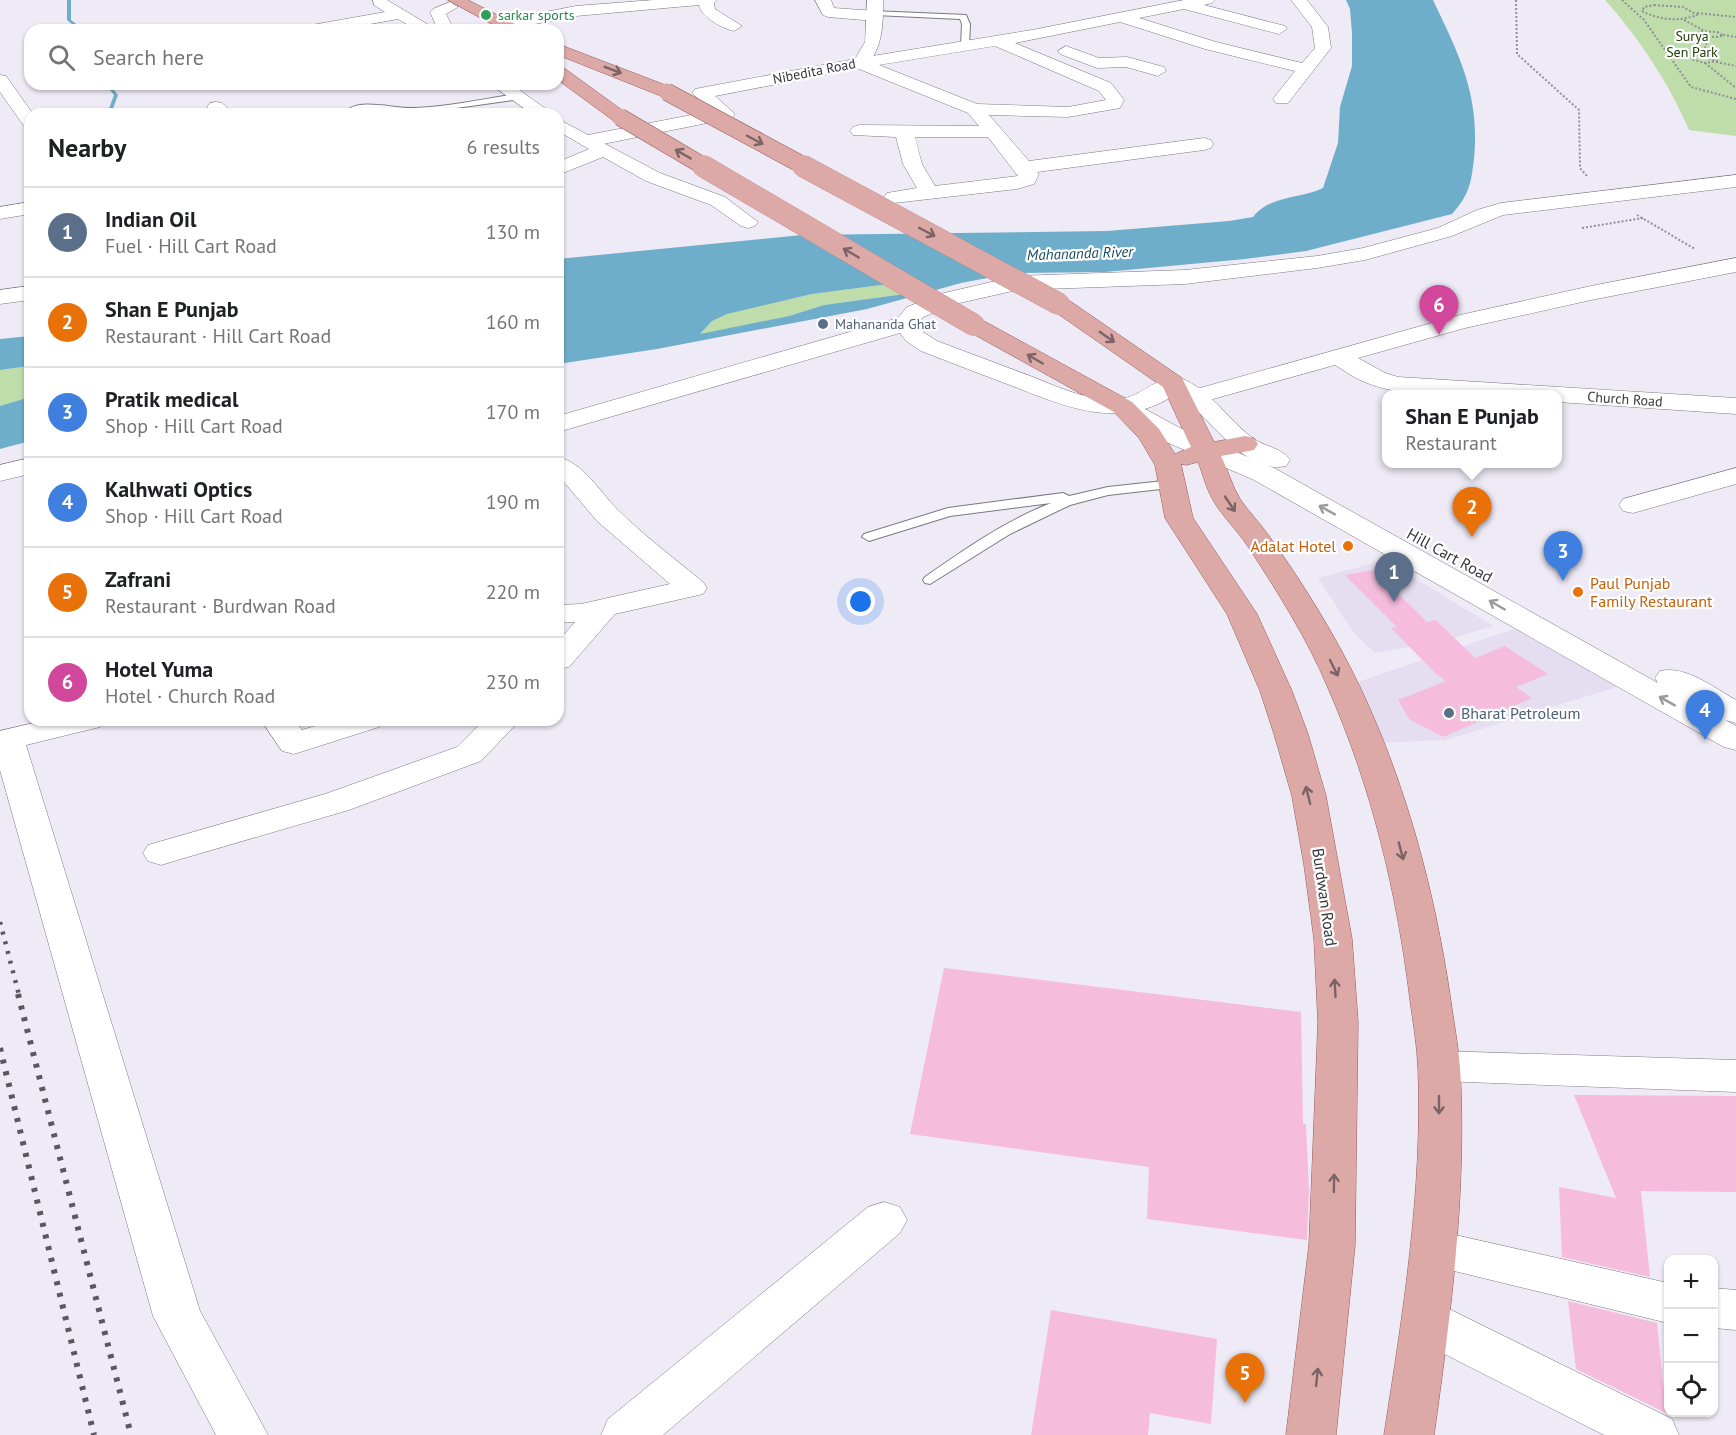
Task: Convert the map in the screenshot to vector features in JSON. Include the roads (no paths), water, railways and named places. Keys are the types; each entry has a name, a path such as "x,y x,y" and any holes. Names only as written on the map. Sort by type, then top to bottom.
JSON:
{"main road":[{"path":"448,2 495,24"},
{"name":"Hill Cart Road","path":"564,51 667,92 1059,304 1184,390 1206,451"},
{"name":"Hill Cart Road","path":"564,76 620,117 974,325 1123,407"},
{"name":"Burdwan Road","path":"1123,407 1150,434 1170,475 1179,518 1242,614 1276,691 1309,796 1322,865 1333,939 1338,1022 1332,1245 1311,1435"},
{"path":"1170,475 1206,451 1245,444"},
{"path":"1206,451 1226,499 1270,558 1317,634 1344,687 1368,745 1390,808 1409,877 1424,953 1439,1066 1439,1178 1426,1321 1409,1435"}],"street":[{"path":"375,0 417,24"},
{"path":"517,24 603,4 708,0 708,11 734,26"},
{"path":"823,0 828,12 875,10"},
{"path":"1127,0 1168,9"},
{"path":"860,63 1032,35 1207,0"},
{"path":"1282,99 1323,48 1320,27 1299,0"},
{"path":"443,24 438,12 448,2"},
{"path":"525,5 546,16"},
{"path":"1186,5 1279,29"},
{"name":"Nibedita Road","path":"596,146 726,114 701,93 860,63 869,54 875,33 875,10"},
{"path":"344,24 398,14"},
{"path":"1121,18 1211,46 1306,69"},
{"path":"1032,35 1097,63 1127,62 1158,71"},
{"path":"860,63 974,109 1068,112 1114,104 1114,100 1105,87 997,41"},
{"path":"0,80 24,114"},
{"path":"507,90 534,108"},
{"path":"894,197 1027,180 1029,174 974,109"},
{"path":"564,127 653,177 718,201 748,222"},
{"path":"859,130 993,132"},
{"path":"905,130 909,161 930,193"},
{"path":"1022,168 1204,144"},
{"path":"564,165 596,146"},
{"path":"1730,266 1591,292 1460,322 1406,335 1340,358 1184,390 1123,407 1080,404 978,365 919,340 909,330 907,323 910,316 929,305 966,293 1001,286 1032,282 1185,277 1317,262 1398,246 1445,232 1484,214 1501,209 1736,181"},
{"path":"0,213 24,209"},
{"path":"0,297 24,294"},
{"path":"564,423 600,414 907,323"},
{"name":"Church Road","path":"1340,358 1376,378 1397,384 1490,390"},
{"name":"Hill Cart Road","path":"1184,390 1245,444 1736,713"},
{"name":"Church Road","path":"1562,395 1724,405"},
{"path":"1724,405 1735,431"},
{"name":"Hill Cart Road","path":"1123,407 1206,451 1264,474 1736,740"},
{"path":"0,472 24,467"},
{"path":"564,475 692,588 604,608 564,613"},
{"path":"1633,505 1736,476"},
{"path":"564,653 604,608"},
{"path":"63,726 8,739 177,1316 243,1435"},
{"path":"282,726 294,744 349,726"},
{"path":"162,853 337,802 469,754 497,726"},
{"path":"1439,1066 1736,1076"},
{"path":"626,1435 884,1220"},
{"path":"1433,1249 1664,1302"},
{"path":"1718,1308 1736,1310"},
{"path":"1426,1321 1654,1435"}],"lane":[{"path":"875,10 963,17 966,24 965,46"},
{"path":"435,108 517,97"},
{"path":"930,580 977,547 1023,520 1088,495 1170,475"},
{"path":"869,537 948,512 1003,503 1088,495"},
{"path":"1003,503 1023,520"}],"water":[{"name":"Mahananda River","path":"1346,0 1433,0 1466,77 1474,115 1474,159 1470,182 1466,195 1452,214 1306,251 1105,272 1019,273 998,276 961,283 867,309 657,349 564,363 564,258 802,235 1107,231 1229,221 1253,217 1260,210 1277,201 1314,192 1323,188 1338,143 1340,107 1352,66 1350,9","holes":["889,284 904,294 824,305 789,316 700,334 712,321 727,314 812,294"]},
{"path":"24,337 24,367 0,370 0,339"},
{"path":"24,399 24,443 0,449 0,406"}],"waterway":[{"path":"69,0 69,20 74,24"},
{"path":"111,108 116,95 112,90"}],"railway":[{"path":"0,922 19,995"},
{"path":"18,994 131,1435"},
{"path":"0,1048 94,1435"}],"place":[{"name":"sarkar sports","path":"486,15"},
{"name":"Mahananda Ghat","path":"823,324"},
{"name":"Hotel Yuma","path":"1439,335"},
{"name":"Shan E Punjab","path":"1472,537"},
{"name":"Adalat Hotel","path":"1348,546"},
{"name":"Pratik medical","path":"1563,581"},
{"name":"Paul Punjab Family Restaurant","path":"1578,592"},
{"name":"Indian Oil","path":"1394,602"},
{"name":"Bharat Petroleum","path":"1449,713"},
{"name":"Kalhwati Optics","path":"1705,740"},
{"name":"Zafrani","path":"1245,1403"}],"park label":[{"name":"Surya Sen Park","path":"1692,44"}]}
